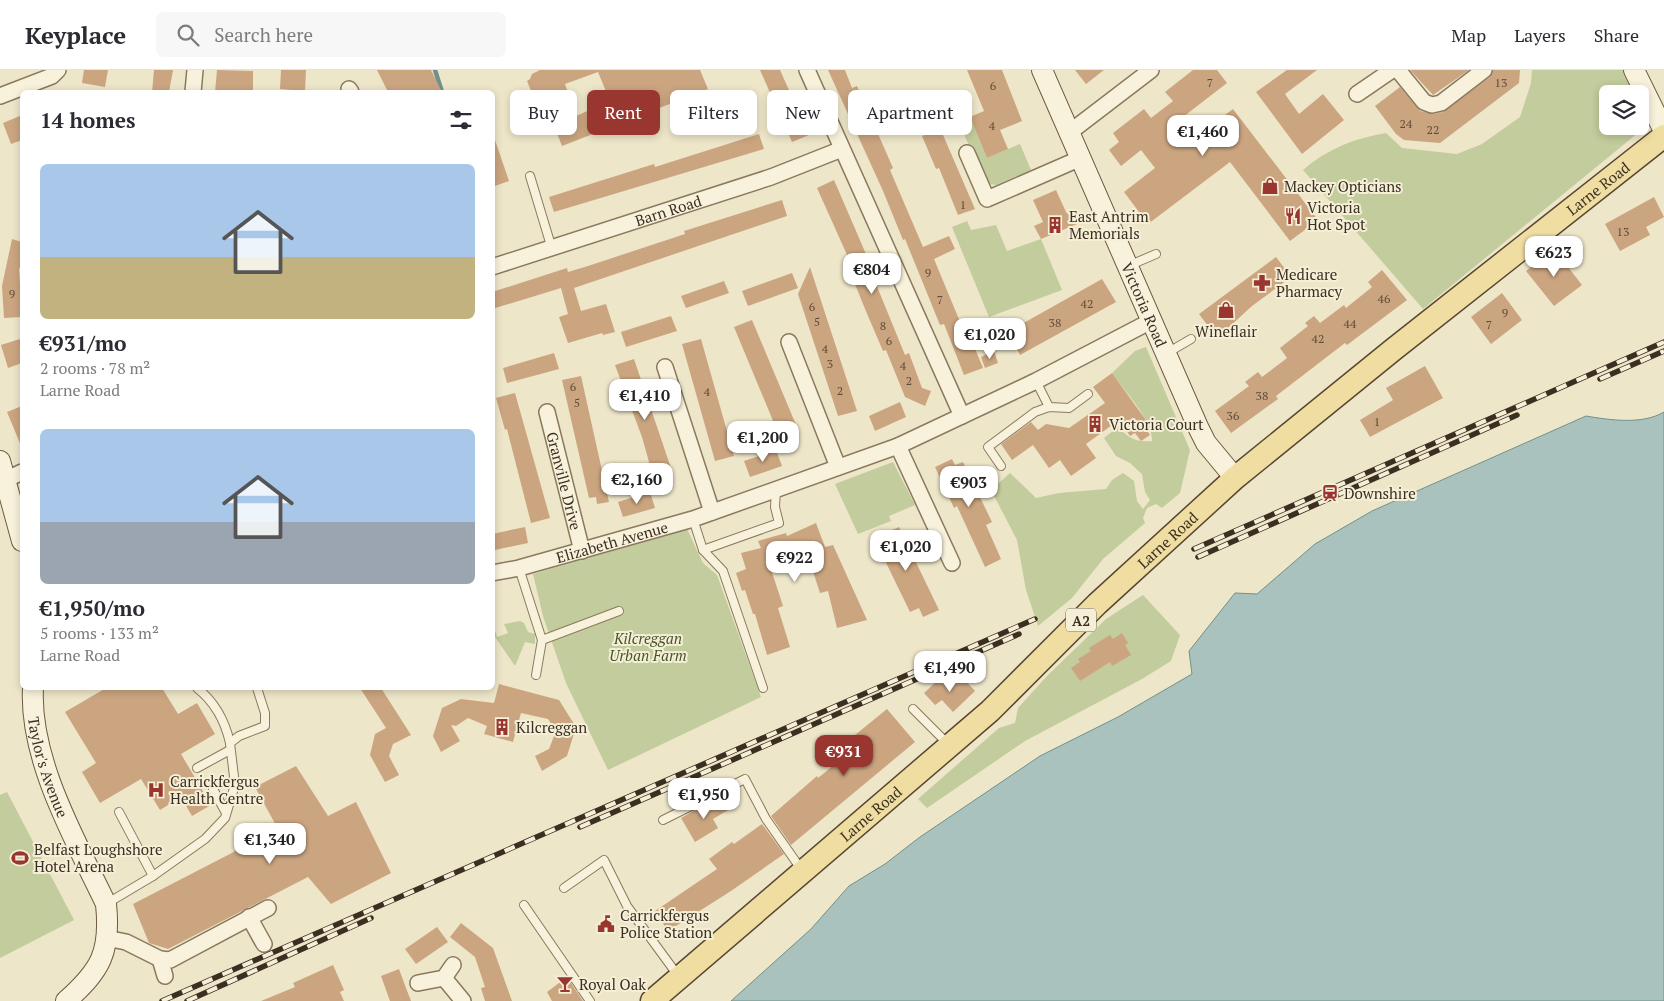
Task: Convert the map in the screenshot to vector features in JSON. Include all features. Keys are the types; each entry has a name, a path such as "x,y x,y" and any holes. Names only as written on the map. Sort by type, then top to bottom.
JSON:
{"main road":[{"name":"Larne Road","path":"685,972 990,710 1097,604 1235,478 1394,348 1664,136"},
{"name":"A2","path":"652,1001 685,972"}],"street":[{"path":"0,96 52,76 58,70"},
{"path":"193,90 195,70"},
{"path":"807,70 962,416"},
{"name":"Victoria Road","path":"1042,70 1165,354 1206,443 1235,478"},
{"path":"1070,132 1151,70"},
{"path":"1357,94 1392,70"},
{"path":"1398,70 1424,102 1432,106 1441,103 1484,70"},
{"path":"1634,70 1664,131"},
{"name":"Barn Road","path":"495,266 771,177 842,149"},
{"path":"967,153 987,199 1081,158"},
{"name":"Elizabeth Avenue","path":"495,572 582,551 693,519 898,446 1036,381 1151,321"},
{"path":"790,342 838,467"},
{"path":"666,367 712,512"},
{"name":"Granville Drive","path":"547,412 582,551"},
{"path":"898,446 952,563"},
{"path":"9,471 20,530"},
{"name":"Taylor's Avenue","path":"33,690 36,729 54,789 106,904 108,924 100,965 86,983 66,1001"},
{"path":"106,938 126,942 160,959 170,960 268,908"},
{"path":"250,917 264,944"},
{"path":"160,959 165,976"},
{"path":"418,983 449,972 463,1001"}],"lane":[{"path":"530,176 552,249"},
{"path":"1128,266 1156,254"},
{"path":"1165,354 1191,339"},
{"path":"1036,381 1049,407"},
{"path":"1001,466 988,447 1035,412 1049,407 1068,408 1088,394"},
{"path":"703,550 779,523 775,507 776,490"},
{"path":"693,519 703,550 723,571 763,688"},
{"path":"519,568 542,640 536,675"},
{"path":"542,640 619,611"},
{"path":"106,904 154,876 205,839 225,818 235,785 230,746 226,728 210,698 200,690"},
{"path":"197,768 230,746 239,736 265,726 265,713 258,690"},
{"path":"912,709 949,745"},
{"path":"663,820 745,779 766,819 802,872"},
{"path":"213,789 226,813"},
{"path":"119,812 154,876"},
{"path":"564,888 604,860 627,906 685,972"},
{"path":"524,905 590,1001"}],"green space":[{"path":"1532,70 1627,70 1634,85 1599,85 1599,135 1635,135 1423,309 1303,170 1332,150 1352,141 1386,133 1402,148 1457,154 1482,144 1520,117 1531,83"},
{"path":"972,122 987,158 1020,144 1031,170 996,185 990,184 985,179 964,135 972,135"},
{"path":"967,221 971,230 996,225 1007,251 1041,239 1062,290 989,317 952,227"},
{"path":"1146,347 1190,450 1180,493 1162,508 1156,504 1147,508 1143,518 1145,523 1103,559 1072,598 1038,626 1026,590 1017,540 991,490 1010,473 1036,498 1059,493 1106,489 1112,480 1123,473 1134,481 1137,501 1143,509 1150,500 1145,492 1142,474 1130,463 1116,456 1104,438 1118,427 1133,439 1152,441 1148,424 1143,415 1112,373 1135,351"},
{"path":"893,462 915,505 889,516 891,521 858,534 835,484"},
{"name":"Kilcreggan Urban Farm","path":"687,529 703,563 717,575 761,697 608,770 566,683 543,616 533,574"},
{"path":"1143,595 1180,635 1171,661 1142,679 1025,741 927,808 918,799 999,728 1015,723 1018,708 1047,676 1106,619"},
{"path":"520,621 524,623 528,632 535,634 535,644 525,642 515,666 495,637 495,630 497,637 508,633 504,624"},
{"name":"Belfast Loughshore Hotel Arena","path":"7,792 74,920 0,958 0,795"}],"water":[{"path":"1664,412 1664,1001 731,1001 811,929 849,886 885,864 920,837 1040,756 1118,717 1192,674 1189,651 1235,593 1257,594 1315,544 1372,511 1586,416 1615,420 1636,420 1646,419"}],"building":[{"path":"84,70 108,70 105,87 82,83"},
{"path":"154,70 173,70 169,90 152,90"},
{"path":"217,70 253,71 253,90 215,90"},
{"path":"281,70 306,70 305,90 280,89"},
{"path":"377,70 431,70 441,90 387,90"},
{"path":"540,70 700,70 708,89 670,90 670,104 660,108 660,90 605,90 598,72 565,84 567,90 531,90 527,81 532,74"},
{"path":"760,70 780,70 789,90 769,90"},
{"path":"828,70 845,70 852,88 857,86 859,90 848,90 848,114 838,90"},
{"path":"967,70 1002,70 1022,121 1000,130 1008,149 987,158 972,122 972,116 984,111"},
{"path":"1075,70 1104,70 1086,84"},
{"path":"1193,70 1217,70 1227,83 1183,117 1198,135 1233,109 1318,220 1290,241 1230,162 1148,224 1124,192 1155,168 1141,150 1121,166 1109,150 1119,142 1113,133 1144,109 1151,118 1173,101 1165,92"},
{"path":"1287,70 1317,70 1285,94 1299,114 1323,94 1344,120 1302,154 1256,92"},
{"path":"1410,70 1469,70 1433,95"},
{"path":"1493,70 1520,70 1519,83 1440,143 1404,140 1396,134 1375,106 1400,87 1420,111 1434,114 1443,112 1490,77"},
{"path":"587,111 587,135 590,135 562,146 558,135 577,135 577,116"},
{"path":"20,116 20,141 11,144 3,123"},
{"path":"759,134 764,149 554,212 549,197 654,164 655,167"},
{"path":"789,135 809,135 792,142"},
{"path":"858,135 879,135 893,168 890,170 923,247 949,236 955,249 934,259 963,329 966,327 983,368 964,375 944,324 940,325"},
{"path":"943,135 975,209 958,215 939,168 936,169 922,136"},
{"path":"495,140 509,181 495,186"},
{"path":"834,180 869,261 867,262 905,355 909,353 922,388 931,391 925,406 905,397 886,350 883,351 865,309 853,279 857,277 817,188"},
{"path":"1056,190 1066,212 1077,224 1041,239 1034,226 1043,222 1033,200"},
{"path":"1654,197 1664,217 1646,227 1650,235 1620,251 1605,224"},
{"path":"782,200 787,216 574,288 581,311 606,304 615,332 603,335 602,333 568,343 559,317 568,314 561,288 495,308 495,291 567,268 568,272 588,266 685,234 684,231"},
{"path":"12,239 20,241 20,317 4,318 2,286"},
{"path":"1554,249 1582,285 1554,306 1526,271"},
{"path":"1276,257 1291,277 1252,306 1217,338 1199,314"},
{"path":"810,267 857,411 838,416 798,294"},
{"path":"1382,270 1407,300 1347,345 1345,343 1276,396 1278,399 1231,433 1215,411 1249,386 1245,382 1258,372 1262,377 1287,358 1280,348 1308,326 1305,323 1314,316 1320,323 1344,305 1346,308 1372,287 1368,282"},
{"path":"792,273 798,288 748,306 742,291"},
{"path":"1102,279 1116,302 1020,355 1012,340 1018,337 1013,329"},
{"path":"724,281 729,293 686,308 681,296"},
{"path":"1502,293 1522,320 1491,344 1471,317"},
{"path":"671,316 677,331 626,347 621,332"},
{"path":"752,320 799,432 781,440 734,327"},
{"path":"20,339 20,364 8,368 1,345"},
{"path":"701,339 734,456 715,461 682,344"},
{"path":"994,351 998,363 985,368 981,357"},
{"path":"554,353 559,369 507,383 503,368"},
{"path":"634,359 673,474 666,476 668,483 656,487 642,437 615,365"},
{"path":"1425,366 1443,398 1370,437 1360,420 1393,400 1386,388"},
{"name":"Victoria Court","path":"1112,373 1148,423 1144,426 1150,435 1141,441 1135,433 1130,436 1119,420 1086,444 1096,458 1071,476 1060,460 1049,468 1033,445 1012,460 1001,444 1031,422 1038,430 1046,424 1069,428 1105,403 1093,387"},
{"path":"581,376 609,502 597,504 596,497 589,498 562,380"},
{"path":"515,393 550,518 531,523 507,429 505,430 496,398"},
{"path":"900,402 906,417 875,431 869,416"},
{"path":"20,407 20,443 7,412"},
{"path":"776,450 782,466 750,477 744,461"},
{"path":"952,459 955,465 963,462 992,522 986,525 1001,559 985,567 957,506 954,508 935,467"},
{"path":"650,492 655,508 623,517 618,502"},
{"path":"816,523 825,547 833,545 867,620 837,628 828,591 820,593 807,553 769,563 783,606 778,608 790,647 767,655 755,614 753,614 745,590 742,591 736,573 746,569 741,553 761,548 758,541 786,533 787,536"},
{"path":"525,527 528,543 495,550 495,533"},
{"path":"899,527 939,610 923,617 919,608 910,612 874,538"},
{"path":"1122,633 1128,643 1125,645 1131,655 1112,666 1110,662 1080,681 1071,668 1080,662 1078,659 1091,651 1089,648 1110,635 1113,639"},
{"path":"961,676 975,691 953,712 942,700 935,705 924,693 939,679 948,688"},
{"name":"Kilcreggan","path":"499,684 559,700 576,727 567,756 542,771 535,756 549,749 556,731 548,719 521,713 513,742 484,734 487,726 468,718 456,726 451,725 460,741 441,752 433,736 442,708 461,699 494,703"},
{"path":"103,690 163,690 178,714 197,703 215,734 181,754 211,805 192,816 181,797 160,810 141,779 100,803 82,772 96,763 65,712"},
{"path":"361,690 382,690 411,735 393,744 389,756 399,775 385,782 370,755 375,734 386,728"},
{"path":"887,709 915,742 791,845 771,816 817,776 818,778 861,743 855,735"},
{"path":"296,766 328,816 356,802 391,873 331,904 308,877 168,949 149,943 133,904 278,829 255,787"},
{"path":"724,798 730,809 713,819 718,828 695,842 681,818 697,809 699,812"},
{"path":"762,824 784,854 731,891 668,931 655,911 717,869 709,859 732,842 734,844"},
{"path":"461,923 493,948 512,1001 485,1001 481,988 485,987 475,957 450,937"},
{"path":"437,927 448,942 416,964 405,949"},
{"path":"333,965 344,990 340,992 344,1001 261,1001 295,987 293,983"},
{"path":"399,969 411,1001 390,1001 381,976"},
{"name":"Royal Oak","path":"567,977 583,1001 552,1001 547,992"}],"waterway":[{"path":"435,70 441,90"}],"railway":[{"path":"1194,549 1664,342"},
{"path":"1600,379 1664,351"},
{"path":"1198,557 1517,415"},
{"path":"162,1001 1035,619"},
{"path":"580,827 1019,634"},
{"path":"187,1001 371,918"}],"place":[{"name":"Mackey Opticians","path":"1270,186"},
{"name":"Victoria Hot Spot","path":"1293,216"},
{"name":"East Antrim Memorials","path":"1055,225"},
{"name":"Medicare Pharmacy","path":"1262,283"},
{"name":"Wineflair","path":"1226,310"},
{"name":"Victoria Court","path":"1095,424"},
{"name":"Downshire","path":"1330,493"},
{"name":"Kilcreggan","path":"502,727"},
{"name":"Carrickfergus Health Centre","path":"156,790"},
{"name":"Belfast Loughshore Hotel Arena","path":"20,858"},
{"name":"Carrickfergus Police Station","path":"606,924"},
{"name":"Royal Oak","path":"565,984"}]}
